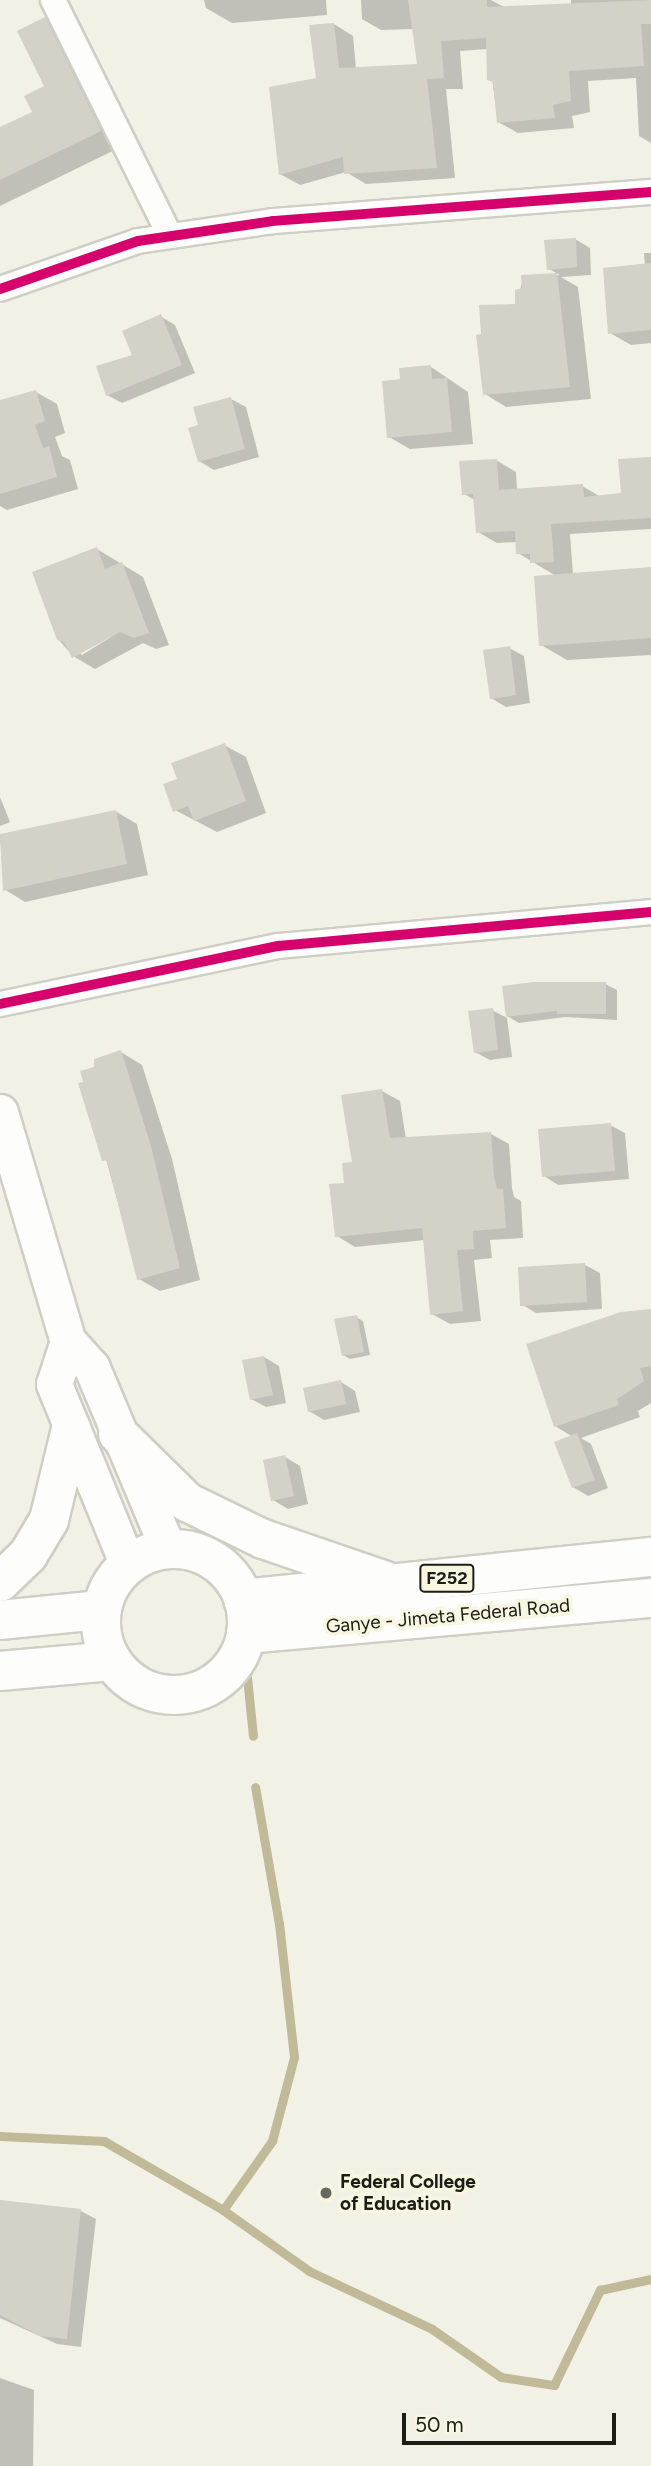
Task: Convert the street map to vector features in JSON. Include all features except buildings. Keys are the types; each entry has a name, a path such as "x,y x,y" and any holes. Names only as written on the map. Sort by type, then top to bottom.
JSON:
{"main road":[{"path":"0,1112 68,1341 92,1368 168,1549"},
{"path":"68,1341 54,1384 128,1565"},
{"path":"0,1582 29,1555 49,1520 71,1429"},
{"path":"118,1434 187,1502 263,1539 391,1583"},
{"path":"168,1549 211,1559 224,1569 244,1617 232,1667 220,1679 188,1695 153,1693 123,1675 112,1661 101,1627 107,1593 128,1565 168,1549"},
{"name":"Ganye - Jimeta Federal Road","path":"244,1617 391,1583 651,1558"},
{"name":"Ganye - Jimeta Federal Road","path":"244,1617 651,1598"},
{"path":"0,1620 102,1610"},
{"path":"0,1671 112,1661"}],"street":[{"path":"52,0 170,236"},
{"path":"0,289 138,241 170,236 273,221 651,192"},
{"path":"0,1004 278,946 651,912"}],"waterway":[{"path":"247,1677 253,1736"},
{"path":"223,2210 272,2141 294,2057 279,1924 255,1787"},
{"path":"0,2136 104,2141 223,2210 309,2271 432,2329 501,2377 554,2385 600,2290 651,2279"}],"cycle path":[{"path":"0,289 138,241 273,221 651,192"},
{"path":"0,1004 278,946 651,912"}],"place":[{"name":"Federal College of Education","path":"326,2193"}]}
